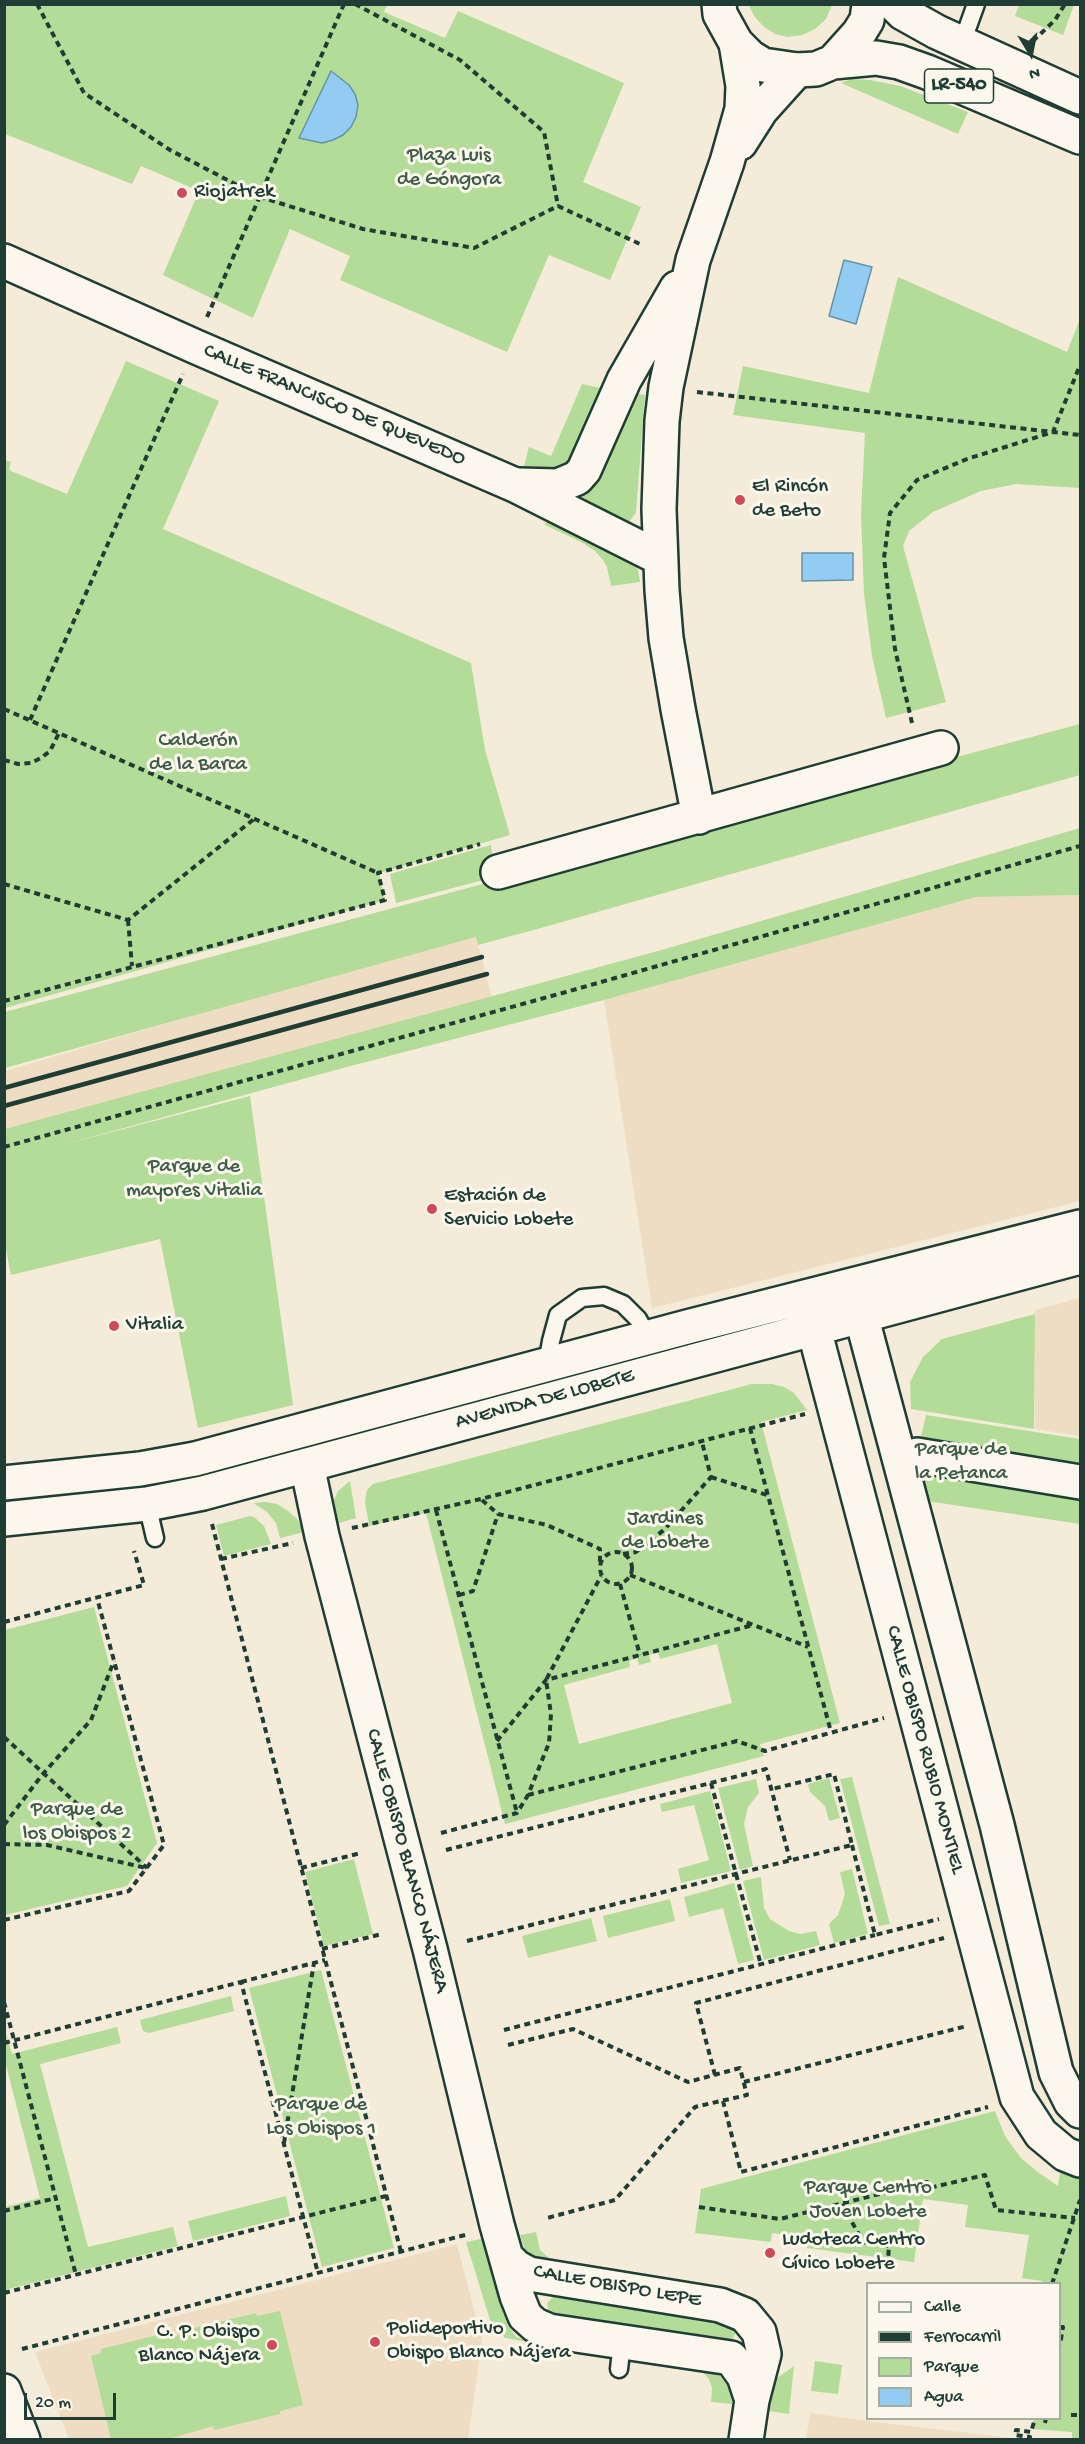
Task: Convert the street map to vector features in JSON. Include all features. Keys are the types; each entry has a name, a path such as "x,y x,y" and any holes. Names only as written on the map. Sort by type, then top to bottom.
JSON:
{"street":[{"name":"LR-540","path":"719,4 720,14 736,43 750,57 763,65 797,70 816,69 833,62 876,58 899,62 1080,137"},
{"path":"833,62 859,33 867,20 869,4"},
{"name":"LR-540","path":"894,4 903,13 928,28 1080,97"},
{"path":"699,817 668,648 660,558 659,509 666,387 693,260 727,162 742,110 743,86 736,43"},
{"path":"727,162 761,110 797,70"},
{"path":"515,485 558,486 577,478 584,470 624,380 693,260"},
{"name":"CALLE FRANCISCO DE QUEVEDO","path":"4,261 515,485 660,558"},
{"path":"498,872 930,752"},
{"name":"AVENIDA DE LOBETE","path":"4,1483 140,1469 195,1459 648,1338 1080,1227"},
{"name":"AVENIDA DE LOBETE","path":"4,1519 147,1504 203,1493 1080,1257"},
{"path":"861,1315 994,1814 1056,2072 1071,2102 1080,2111"},
{"name":"CALLE OBISPO RUBIO MONTIEL","path":"814,1329 1017,2097 1041,2134 1072,2157"},
{"path":"917,1455 1080,1482"},
{"name":"CALLE OBISPO BLANCO NÁJERA","path":"307,1465 322,1536 430,1949 506,2257"},
{"name":"CALLE OBISPO LEPE","path":"506,2257 525,2316 535,2325 620,2356 731,2358 744,2376 752,2400"},
{"name":"CALLE OBISPO LEPE","path":"506,2257 516,2267 529,2274 720,2305 745,2316 759,2332 764,2354 752,2400 746,2439"},
{"path":"4,2391 23,2439"}],"lane":[{"path":"962,43 976,4"},
{"path":"547,1365 558,1315 582,1298 604,1296 623,1304 638,1320 648,1338"},
{"path":"147,1504 155,1538"}],"path":[{"path":"37,4 84,93 170,150 260,197 363,229 474,248 558,206"},
{"path":"30,720 344,4"},
{"path":"355,4 460,60 544,132 558,206"},
{"path":"1008,64 1055,20 1065,4"},
{"path":"558,206 640,244"},
{"path":"1053,432 1080,365"},
{"path":"666,387 717,395 1080,435"},
{"path":"930,752 895,649 884,558 890,513 917,480 967,459 1053,432"},
{"path":"4,709 378,873"},
{"path":"4,760 18,764 31,763 50,751 59,733"},
{"path":"128,920 254,819"},
{"path":"4,1147 566,992 1080,846"},
{"path":"4,884 128,920"},
{"path":"4,1001 385,900"},
{"path":"128,920 132,966"},
{"path":"221,1559 481,1499 811,1413"},
{"path":"750,1428 831,1732"},
{"path":"702,1442 711,1477"},
{"path":"711,1477 768,1496"},
{"path":"481,1499 498,1514 547,1525 600,1549 623,1554 636,1552 665,1529 711,1477"},
{"path":"203,1493 401,2252"},
{"path":"436,1510 518,1813"},
{"path":"459,1595 473,1591 498,1514"},
{"path":"497,1741 546,1680 601,1576 600,1549"},
{"path":"601,1576 611,1584 620,1584 630,1575 636,1552"},
{"path":"600,1564 611,1553"},
{"path":"623,1554 631,1565"},
{"path":"630,1575 808,1647"},
{"path":"620,1584 640,1655"},
{"path":"4,1622 144,1586"},
{"path":"4,1920 129,1891 164,1845 97,1598"},
{"path":"546,1680 753,1625"},
{"path":"4,1824 42,1775 91,1720 114,1660"},
{"path":"441,1833 518,1813 544,1760 550,1737 551,1714 546,1680"},
{"path":"528,1795 737,1741 765,1751 914,1710"},
{"path":"4,1737 42,1775 147,1868"},
{"path":"446,1850 766,1769 790,1860"},
{"path":"772,1789 834,1774 875,1935"},
{"path":"711,1783 761,1965"},
{"path":"4,1844 47,1845 147,1868"},
{"path":"467,1941 852,1845"},
{"path":"301,1868 361,1853"},
{"path":"504,2030 948,1917"},
{"path":"322,1949 382,1934"},
{"path":"715,2075 696,2003 952,1936"},
{"path":"4,2043 325,1960"},
{"path":"284,2144 314,1963"},
{"path":"241,1982 318,2273"},
{"path":"4,2002 76,2275"},
{"path":"744,2082 974,2024"},
{"path":"508,2045 573,2029 688,2082 740,2068 747,2095 695,2107 615,2200 547,2218"},
{"path":"723,2101 741,2172 994,2105"},
{"path":"699,2207 780,2219 927,2182 929,2188 985,2175 996,2210 1075,2218"},
{"path":"4,2293 386,2196"},
{"path":"4,2211 56,2198"},
{"path":"1052,2282 1080,2200"},
{"path":"842,2204 863,2242 889,2246 888,2259"},
{"path":"22,2349 401,2252 497,2225"},
{"path":"1071,2415 1080,2415"},
{"path":"1030,2439 1030,2437 1015,2435 1016,2430 1031,2432 1034,2422"}],"shaded area":[{"path":"1080,895 1080,1201 652,1308 604,1000 976,897"},
{"path":"476,937 495,1008 5,1130 5,1071 239,1002"},
{"path":"1080,1298 1080,1436 1035,1429 1035,1310"},
{"name":"C. P. Obispo Blanco Nájera","path":"457,2244 482,2341 468,2440 69,2439 35,2352"},
{"path":"810,2413 877,2422 1018,2439 806,2439"}],"green space":[{"path":"1019,4 1074,5 1063,35 1015,16"},
{"name":"Plaza Luis de Góngora","path":"4,5 387,5 384,12 445,38 458,11 624,83 583,182 641,207 610,280 549,255 507,352 340,280 350,256 290,229 253,318 163,275 199,191 141,166 132,184 5,134"},
{"path":"749,5 832,5 826,19 815,29 802,35 788,37 775,34 763,26 754,16"},
{"path":"851,79 900,86 968,112 958,134 841,83"},
{"path":"898,277 1067,352 1080,319 1080,488 1016,484 981,491 933,512 909,531 903,546 946,702 886,718 872,656 864,594 861,513 865,433 733,415 743,366 869,393"},
{"name":"Calderón de la Barca","path":"126,361 219,401 163,529 471,663 485,750 510,835 379,873 385,900 5,1008 5,460 11,462 9,469 11,471 67,494"},
{"path":"582,384 606,389 574,461 551,472 524,466 529,447 551,456"},
{"path":"629,392 645,395 636,512 630,521 624,523 579,503"},
{"path":"548,516 632,559 638,570 640,582 611,586 607,567 595,551 545,525"},
{"path":"1080,724 1080,775 541,928 478,945 476,937 5,1068 5,1012"},
{"name":"Parque de mayores Vitalia","path":"1080,828 1080,895 976,897 604,1000 62,1145 250,1096 293,1405 198,1428 160,1239 11,1275 4,1240 5,1129 665,949"},
{"path":"491,845 495,877 396,903 390,874"},
{"path":"1035,1314 1034,1429 911,1409 910,1382 923,1357 942,1339"},
{"name":"Jardines de Lobete","path":"752,1384 772,1384 784,1387 794,1393 807,1410 761,1422 840,1723 760,1744 764,1756 505,1824 426,1513 369,1526 365,1501 367,1490 373,1484","holes":["717,1644 732,1703 579,1744 564,1685 630,1667 629,1661 637,1658 639,1665 651,1662 649,1655 658,1653 660,1659"]},
{"name":"Parque de la Petanca","path":"926,1415 1080,1439 1080,1524 927,1501 915,1464"},
{"path":"350,1481 356,1518 329,1526 329,1511 338,1491"},
{"path":"253,1503 277,1504 288,1511 298,1520 304,1532 280,1538 276,1523 267,1512"},
{"path":"250,1516 264,1526 271,1544 224,1556 216,1525"},
{"name":"Parque de los Obispos 2","path":"94,1607 157,1843 127,1886 5,1915 5,1630"},
{"path":"852,1777 890,1924 879,1926 840,1779"},
{"path":"829,1778 840,1818 829,1821 825,1806 810,1792 808,1784"},
{"path":"756,1779 759,1793 748,1807 744,1824 753,1866 740,1870 718,1788"},
{"path":"710,1791 731,1871 681,1883 678,1869 709,1860 694,1805 662,1812 660,1804"},
{"path":"354,1859 373,1934 324,1946 305,1872"},
{"path":"852,1869 868,1934 834,1943 829,1924 838,1915 845,1894 840,1872"},
{"path":"761,1877 764,1908 770,1919 789,1931 800,1934 816,1931 820,1945 764,1960 743,1881"},
{"path":"734,1883 754,1960 738,1964 723,1908 689,1917 684,1897"},
{"path":"670,1899 675,1921 608,1938 603,1916"},
{"path":"591,1918 597,1941 528,1958 522,1936"},
{"name":"Parque de Los Obispos 1","path":"321,1970 394,2248 322,2267 249,1988"},
{"path":"231,1996 234,2011 149,2033 143,2031 140,2020"},
{"path":"117,2027 121,2043 40,2064 88,2247 173,2227 178,2246 5,2290 5,2207 40,2198 5,2061 5,2030 12,2054"},
{"name":"Parque Centro Joven Lobete","path":"995,2111 1005,2136 1021,2158 1039,2173 1058,2186 1061,2167 1080,2175 1080,2439 1072,2439 1072,2432 1031,2429 1034,2420 1061,2420 1061,2282 1042,2282 1022,2278 1029,2235 965,2227 968,2205 923,2199 914,2262 807,2248 808,2238 772,2233 771,2242 695,2233 701,2189"},
{"path":"286,2196 290,2216 193,2241 188,2221"},
{"path":"536,2232 540,2250 560,2268 528,2259 520,2235"},
{"path":"485,2238 502,2310 515,2336 528,2342 505,2338 491,2323 466,2242"},
{"path":"561,2295 724,2319 734,2326 736,2331 733,2339 727,2343 555,2319 547,2303 553,2297"},
{"path":"280,2311 303,2405 280,2411 280,2414 214,2430 213,2426 169,2439 111,2439 91,2356 101,2353 101,2349 166,2333 168,2338 190,2332 190,2329 256,2313 257,2316"},
{"path":"815,2361 842,2365 838,2394 811,2391"},
{"path":"794,2366 789,2414 769,2411 771,2393 777,2378"},
{"path":"700,2369 720,2376 727,2385 733,2404 711,2402 712,2388 709,2379"}],"water":[{"path":"331,71 349,85 355,94 358,105 356,117 351,127 343,135 333,140 322,143 299,138"},
{"path":"844,260 872,267 856,324 829,316"},
{"path":"802,553 853,553 853,580 802,581"}],"railway":[{"path":"4,1088 482,957"},
{"path":"4,1106 487,974"}],"place":[{"name":"Riojatrek","path":"182,193"},
{"name":"El Rincón de Beto","path":"740,500"},
{"name":"Estación de Servicio Lobete","path":"432,1209"},
{"name":"Vitalia","path":"114,1326"},
{"name":"Ludoteca Centro Cívico Lobete","path":"770,2253"},
{"name":"Polideportivo Obispo Blanco Nájera","path":"375,2342"},
{"name":"C. P. Obispo Blanco Nájera","path":"272,2345"}]}
